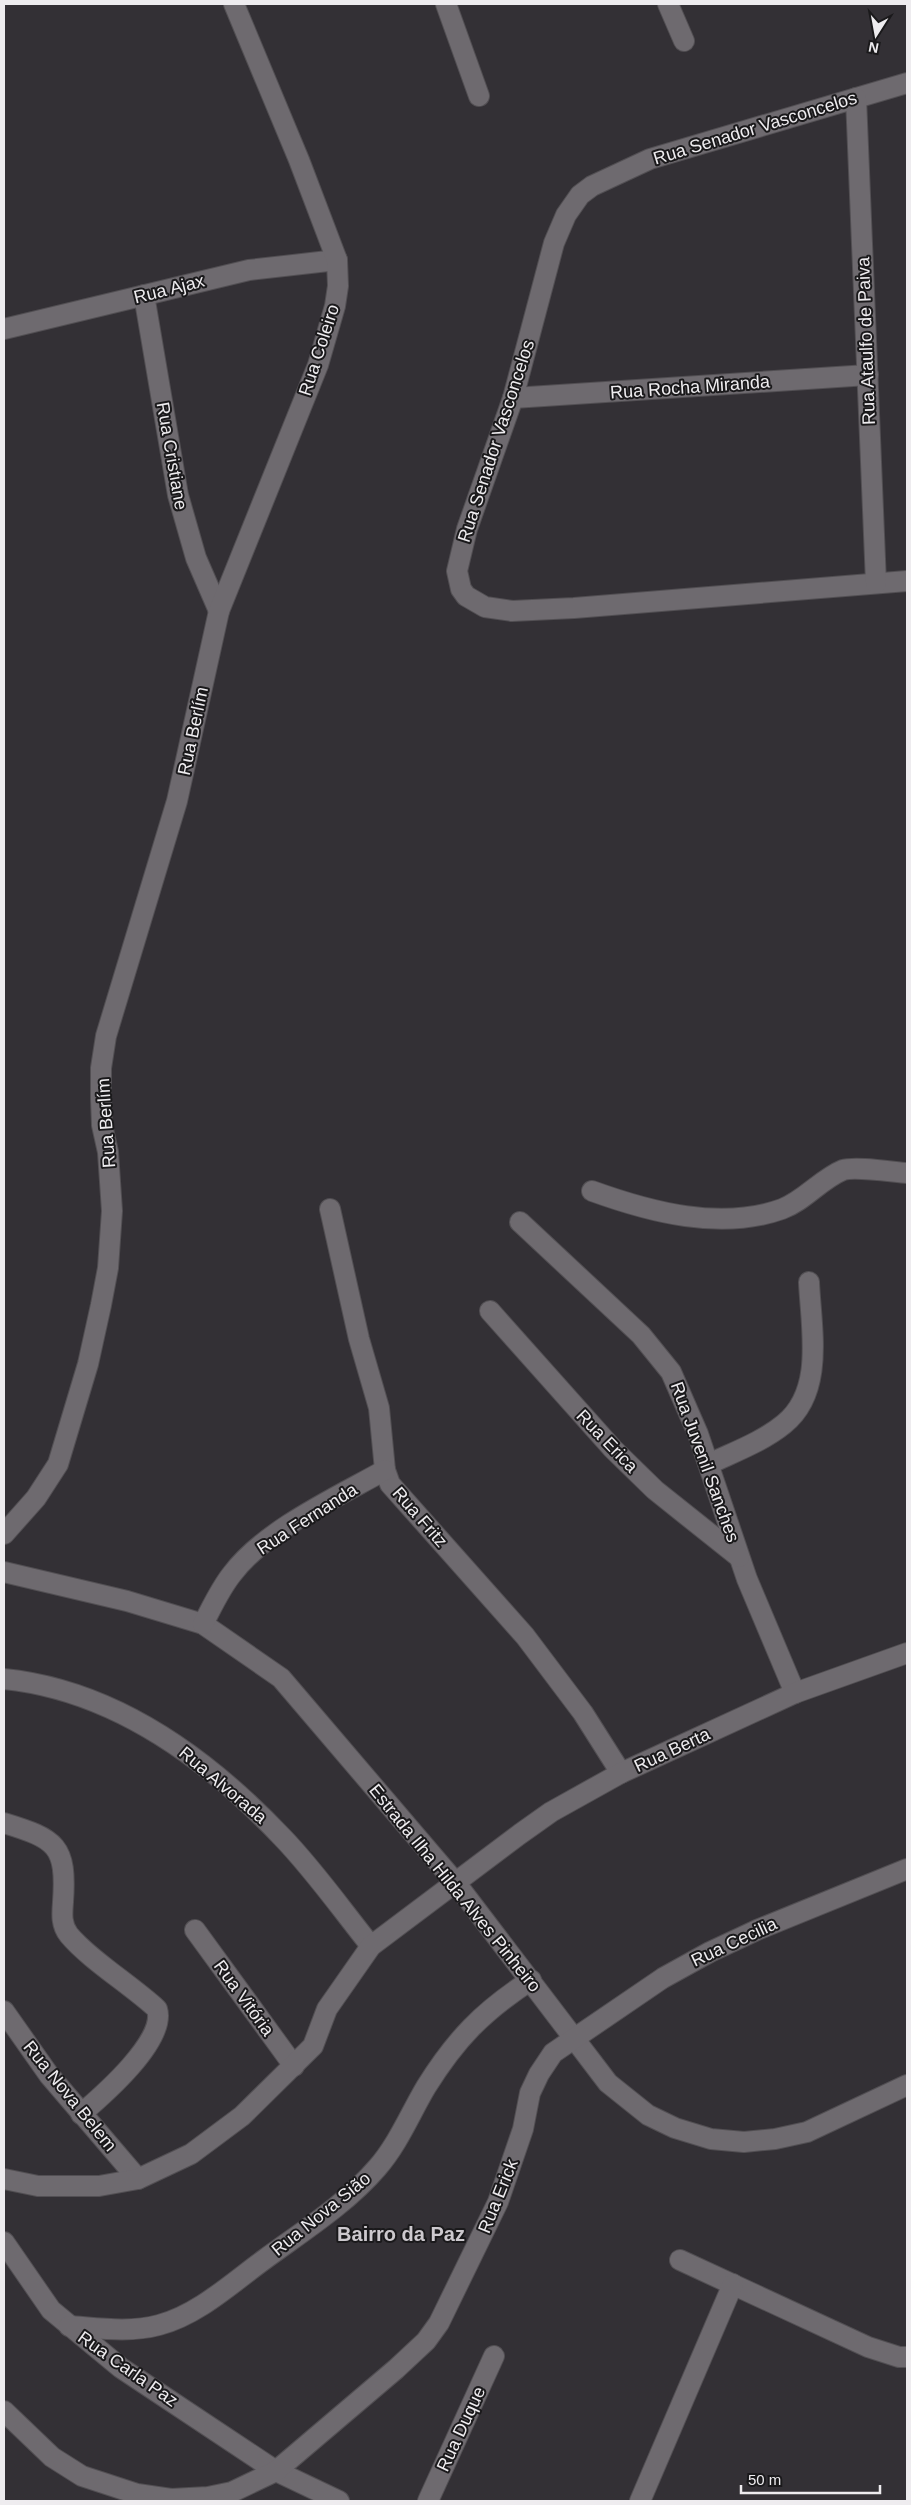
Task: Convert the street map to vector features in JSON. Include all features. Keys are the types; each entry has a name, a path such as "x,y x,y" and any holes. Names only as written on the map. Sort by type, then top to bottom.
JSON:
{"street":[{"name":"Rua Coleiro","path":"219,611 326,342 338,286 337,260 299,160 234,4"},
{"path":"446,4 479,96"},
{"path":"668,4 684,42"},
{"name":"Rua Senador Vasconcelos","path":"907,83 650,159 592,186 580,195 566,216 554,243 513,398 467,529 457,571 461,589 466,596 485,607 512,611 556,610 907,581"},
{"name":"Rua Ataulfo de Paiva","path":"856,98 876,583"},
{"name":"Rua Ajax","path":"4,329 250,270 337,260"},
{"name":"Rua Cristiane","path":"144,295 178,495 193,552 219,611"},
{"name":"Rua Rocha Miranda","path":"513,398 868,375"},
{"name":"Rua Berlím","path":"4,1534 36,1498 58,1464 88,1364 108,1268 111,1236 110,1181 101,1100 106,1036 177,801 219,611"},
{"path":"592,1191 633,1206 683,1217 746,1217 783,1209 844,1170 907,1173"},
{"name":"Rua Fritz","path":"330,1210 359,1339 379,1408 385,1470 390,1484 525,1636 583,1713 621,1773"},
{"name":"Rua Juvenil Sanches","path":"520,1222 641,1335 664,1360 688,1406 739,1557 795,1694"},
{"path":"709,1464 772,1433 792,1417 800,1406 811,1377 813,1363 809,1282"},
{"name":"Rua Erica","path":"490,1311 613,1449 655,1490 739,1557"},
{"name":"Rua Fernanda","path":"203,1624 232,1573 256,1549 322,1505 385,1470"},
{"name":"Estrada Ilha Hilda Alves Pinheiro","path":"4,1572 127,1601 203,1624 281,1678 455,1882 608,2083 648,2115 675,2128 711,2139 744,2142 775,2139 807,2132 907,2085"},
{"name":"Rua Berta","path":"4,2179 38,2186 99,2186 138,2179 184,2158 214,2140 242,2116 313,2046 327,2009 371,1946 551,1812 621,1773 795,1694 907,1653"},
{"name":"Rua Alvorada","path":"4,1679 26,1681 64,1690 110,1707 194,1756 284,1838 371,1946"},
{"path":"4,1822 40,1835 57,1848 64,1870 61,1916 64,1927 84,1949 157,2009 159,2015 156,2029 148,2044 108,2092 81,2114"},
{"name":"Rua Cecilia","path":"573,2038 663,1978 710,1952 757,1930 907,1869"},
{"name":"Rua Vitória","path":"195,1930 294,2066"},
{"name":"Rua Nova Sião","path":"69,2326 128,2329 160,2325 187,2314 218,2294 309,2227 377,2168 399,2138 426,2088 450,2052 473,2024 500,2000 531,1980"},
{"name":"Rua Nova Belem","path":"4,2011 49,2075 138,2179"},
{"name":"Rua Erick","path":"4,2411 52,2457 82,2476 137,2494 171,2499 207,2499 232,2492 276,2471 396,2369 426,2341 439,2323 498,2202 523,2129 530,2093 539,2074 553,2053 573,2038"},
{"name":"Rua Carla Paz","path":"4,2242 46,2303 69,2326 121,2368 276,2471 339,2501"},
{"path":"680,2260 868,2347 899,2357 907,2357"},
{"path":"640,2501 733,2284"},
{"name":"Rua Duque","path":"428,2501 494,2356"}],"district":[{"name":"Bairro da Paz","path":"401,2234"}]}
